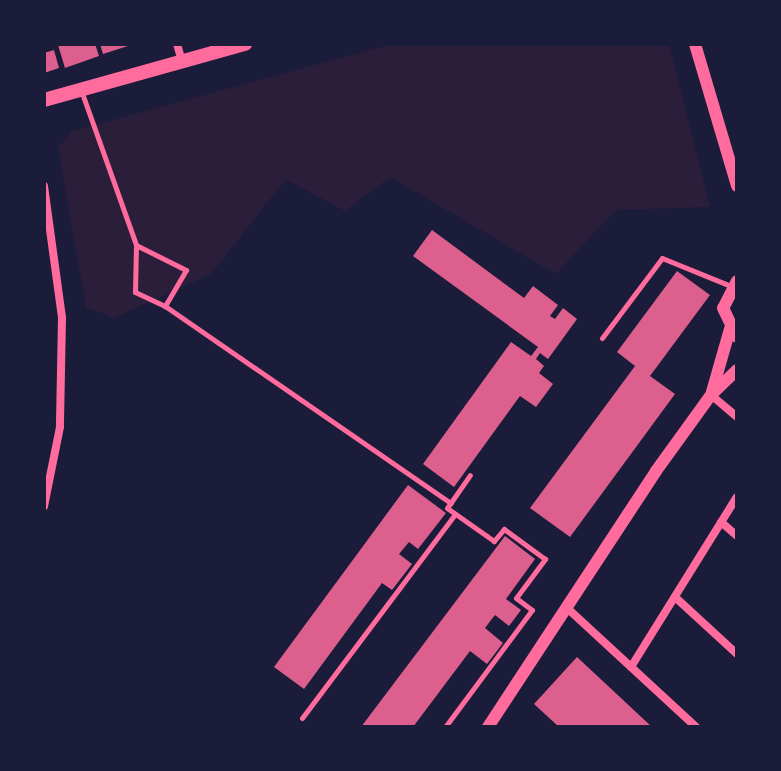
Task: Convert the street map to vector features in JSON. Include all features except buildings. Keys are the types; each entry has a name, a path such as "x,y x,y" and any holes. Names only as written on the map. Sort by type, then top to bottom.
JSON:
{"main road":[{"path":"44,100 245,44"}],"street":[{"path":"177,44 182,61"},
{"path":"695,44 734,165 737,186"},
{"path":"44,186 62,318 60,427 44,506"},
{"path":"711,395 733,333 723,308 734,284"},
{"path":"488,727 711,395 737,370"},
{"path":"711,395 737,417"},
{"path":"631,667 737,497"},
{"path":"721,522 737,536"},
{"path":"675,597 737,654"},
{"path":"566,607 696,727"}],"lane":[{"path":"81,90 136,245 135,292 165,306 451,503"},
{"path":"136,245 186,270 165,306"},
{"path":"602,338 662,258 734,284"},
{"path":"445,727 532,610 516,598 545,559 504,529 494,541 447,508 470,475"},
{"path":"302,718 455,514"}],"shaded area":[{"path":"392,44 669,44 710,207 615,210 556,274 390,177 345,211 286,179 211,274 114,318 86,307 58,148 72,131"}]}
